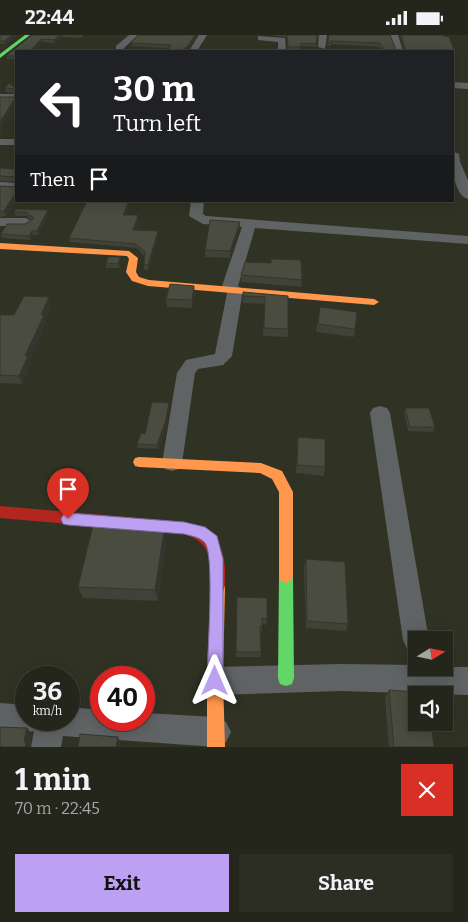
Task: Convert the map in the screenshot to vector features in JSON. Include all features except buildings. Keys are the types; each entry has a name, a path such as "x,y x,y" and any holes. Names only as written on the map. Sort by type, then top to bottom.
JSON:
{"street":[{"path":"0,56 28,35"},
{"path":"120,48 134,35"},
{"path":"194,50 203,35"},
{"path":"322,47 323,35"},
{"path":"394,35 399,50"},
{"path":"261,38 282,40 282,50"},
{"path":"454,85 468,86"},
{"path":"0,97 15,97"},
{"path":"0,142 15,143"},
{"path":"457,153 454,162 468,195"},
{"path":"0,186 15,187"},
{"path":"198,202 195,212 198,219 468,240"},
{"path":"0,222 26,223"},
{"path":"172,463 188,368 192,364 220,360 223,356 232,289 250,223"},
{"path":"0,246 129,253 134,258 131,272 135,279 148,283 374,302"},
{"path":"380,413 415,631"},
{"path":"139,462 261,468 277,475 286,491 286,678"},
{"path":"0,512 184,528 200,532 212,541 216,559 217,586 216,739 80,724"},
{"path":"215,681 408,674"},
{"path":"439,676 468,681"},
{"path":"0,717 15,718"},
{"path":"46,747 49,731"}],"traffic: fast":[{"path":"0,56 28,35"},
{"path":"286,576 286,678"}],"traffic: slow":[{"path":"0,246 129,254 134,258 131,272 135,279 148,283 374,302"},
{"path":"139,462 261,468 277,475 286,492 286,576"},
{"path":"216,747 215,678 218,587"}],"traffic: jam":[{"path":"0,512 184,528 196,532 204,536 214,549 218,587"}],"route":[{"path":"68,519 184,528 200,532 212,541 216,559 217,586 215,681"}]}
